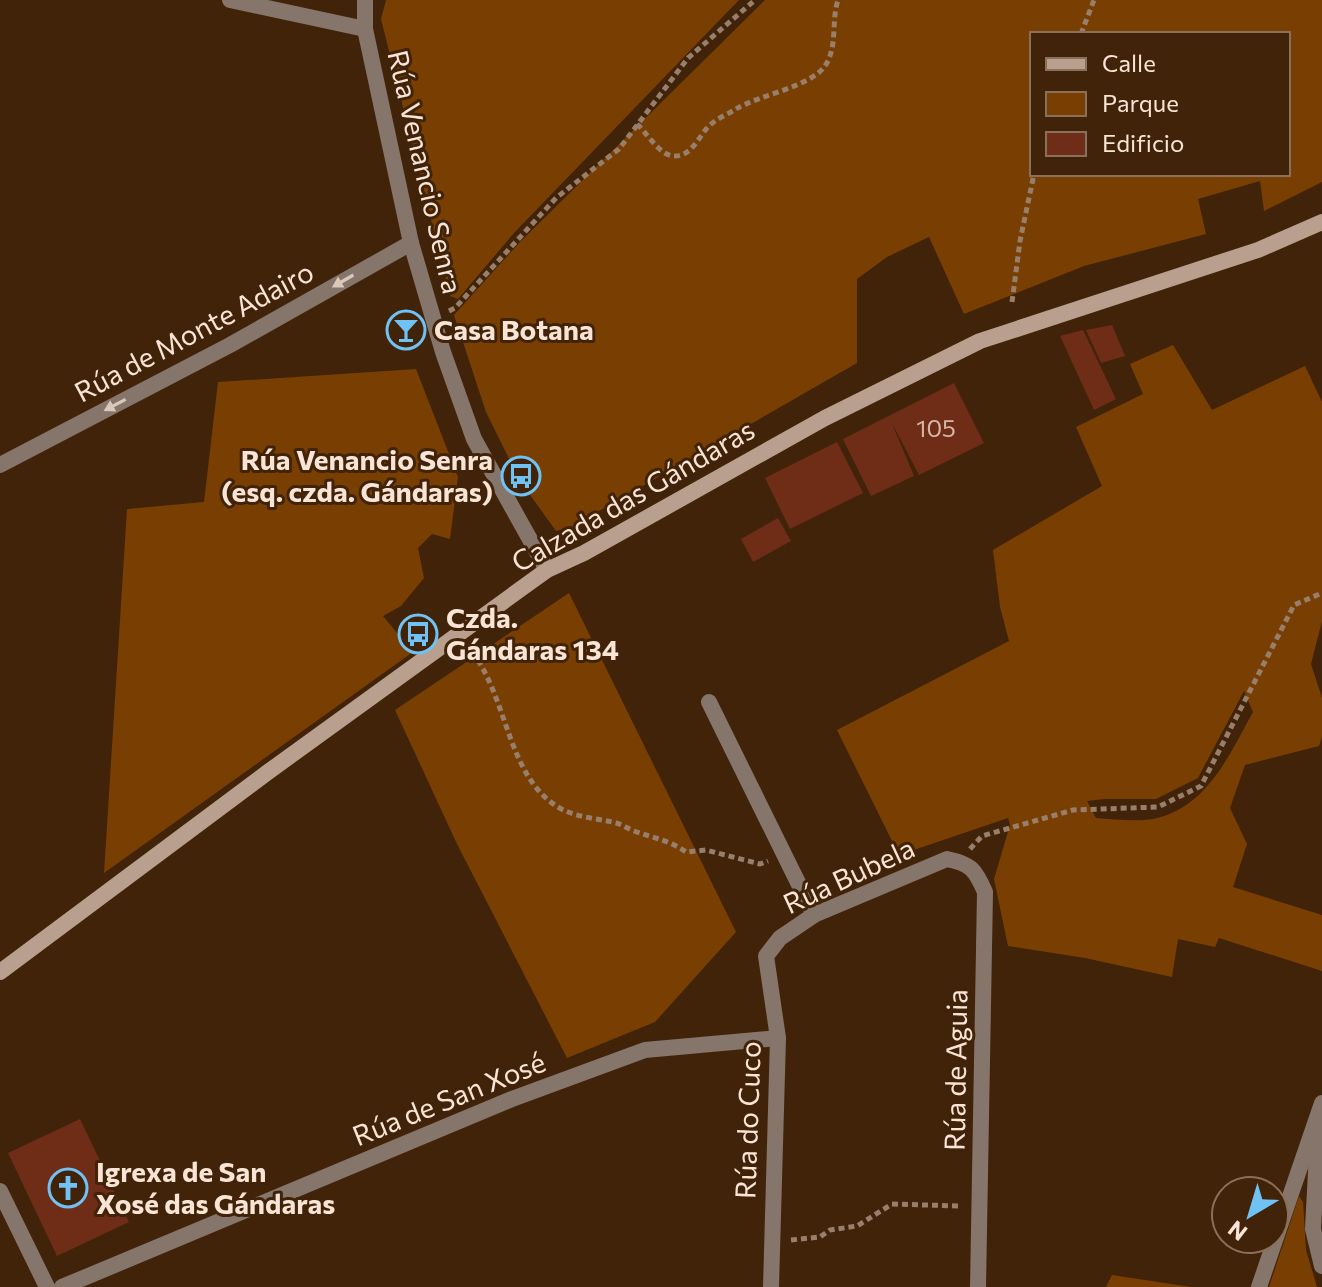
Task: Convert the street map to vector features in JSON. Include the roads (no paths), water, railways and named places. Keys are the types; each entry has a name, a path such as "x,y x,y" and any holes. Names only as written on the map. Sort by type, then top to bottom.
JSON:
{"main road":[{"name":"Calzada das Gándaras","path":"0,972 268,772 547,570 584,553 825,418 980,341 1258,250 1322,222"}],"street":[{"path":"230,0 365,29"},
{"name":"Rúa Venancio Senra","path":"365,0 365,29 411,243 434,320 474,439 547,570"},
{"name":"Rúa de Monte Adairo","path":"0,465 230,345 411,243"},
{"path":"709,702 814,915"},
{"name":"Rúa Bubela","path":"766,956 780,938 814,915 947,859 963,862"},
{"name":"Rúa de Aguia","path":"963,862 977,873 985,892 978,1287"},
{"name":"Rúa do Cuco","path":"766,956 778,1038 771,1287"},
{"name":"Rúa de San Xosé","path":"62,1287 512,1099 645,1050 778,1038"},
{"path":"1321,1105 1313,1229 1322,1266"},
{"path":"1259,1287 1321,1105"},
{"path":"0,1191 47,1287"}],"place":[{"name":"Casa Botana","path":"406,330"},
{"name":"Rúa Venancio Senra (esq. czda. Gándaras)","path":"521,476"},
{"name":"Czda. Gándaras 134","path":"418,634"},
{"name":"Igrexa de San Xosé das Gándaras","path":"68,1188"}]}
